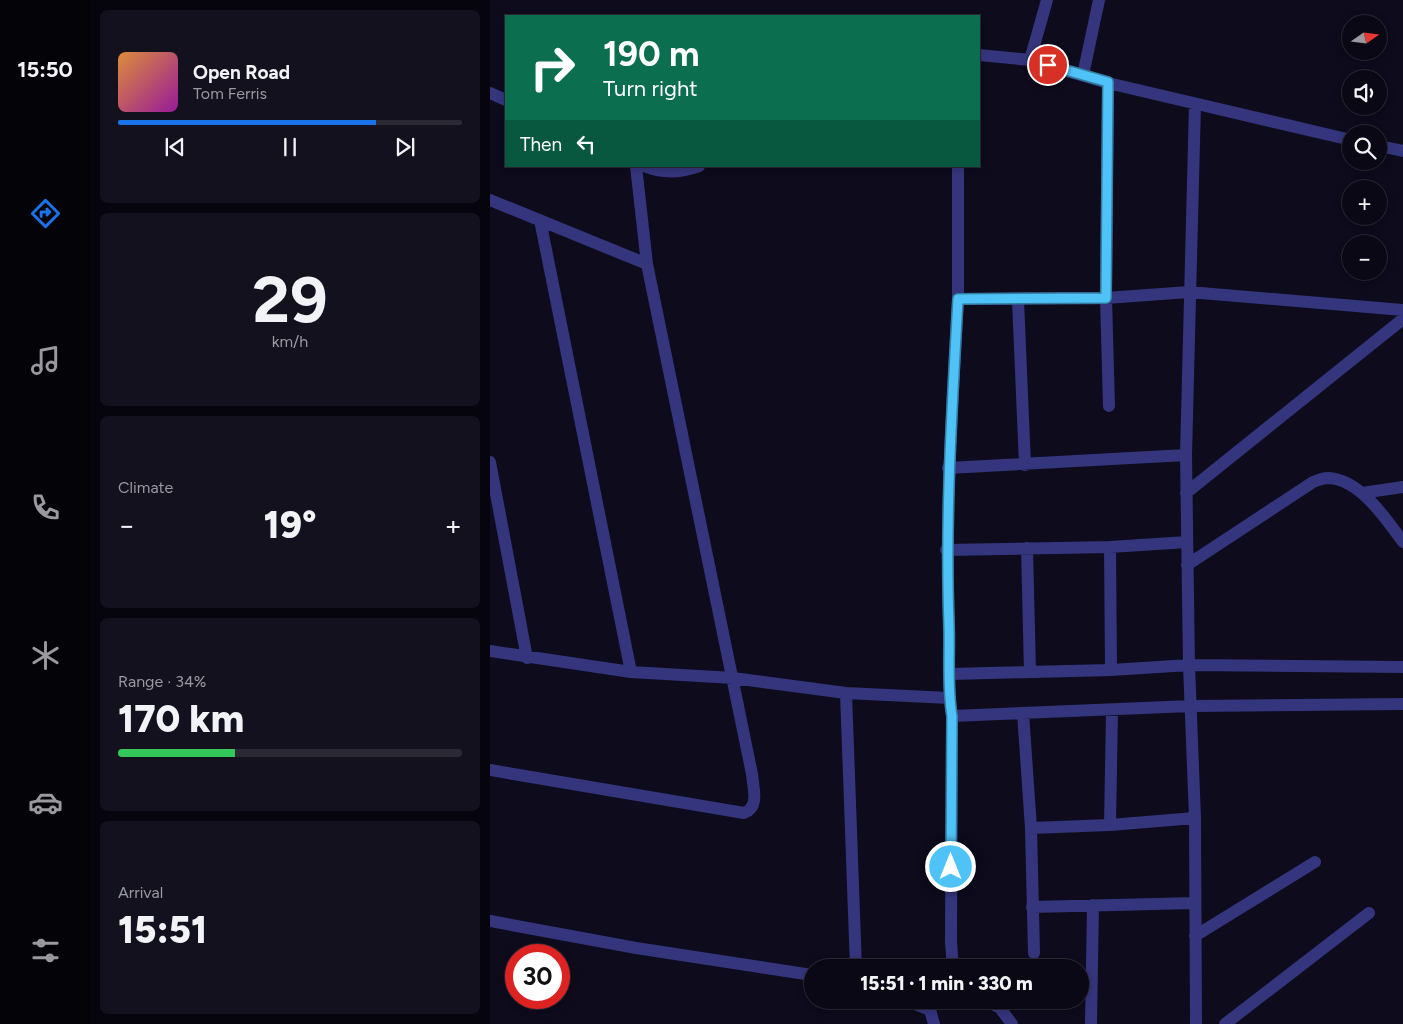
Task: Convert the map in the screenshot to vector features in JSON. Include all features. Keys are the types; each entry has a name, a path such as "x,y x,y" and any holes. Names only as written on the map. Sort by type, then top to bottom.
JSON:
{"street":[{"path":"1030,60 1047,0"},
{"path":"1082,75 1099,0"},
{"path":"980,55 1030,60 1195,104 1342,138"},
{"path":"1108,82 1106,298 1109,406"},
{"path":"490,93 505,100"},
{"path":"1195,104 1189,292 1186,493 1189,665 1195,818 1196,1024"},
{"path":"1387,148 1403,151"},
{"path":"490,770 744,813 751,810 755,804 752,774 648,264 636,167"},
{"path":"646,167 658,172 685,172 697,167"},
{"path":"952,959 952,716 949,698 951,674 946,550 948,468 958,299 958,167"},
{"path":"490,200 648,264"},
{"path":"540,220 630,672"},
{"path":"958,299 1106,298 1189,292 1403,310"},
{"path":"1018,300 1025,465"},
{"path":"1186,493 1403,320"},
{"path":"948,468 1186,455"},
{"path":"490,462 527,658"},
{"path":"1187,565 1313,482 1327,478 1342,481 1362,493 1403,542"},
{"path":"1362,493 1403,487"},
{"path":"946,550 1110,547 1187,542"},
{"path":"1110,547 1111,670"},
{"path":"1027,548 1030,672"},
{"path":"490,651 630,672 732,678 846,693 949,698"},
{"path":"951,674 1111,670 1189,665 1403,667"},
{"path":"846,693 856,959"},
{"path":"952,716 1112,711 1191,706 1403,704"},
{"path":"1110,825 1112,711"},
{"path":"1023,714 1031,828 1034,953"},
{"path":"1031,828 1110,825 1195,818"},
{"path":"1195,936 1315,862"},
{"path":"1032,907 1195,903"},
{"path":"1091,1024 1093,906"},
{"path":"1224,1024 1368,913"},
{"path":"490,921 636,948 804,974"},
{"path":"934,1009 934,1024"},
{"path":"1001,1009 1012,1024"}],"route":[{"path":"951,867 952,716 949,698 951,674 946,550 948,468 958,299 1106,298 1108,82 1048,65"}]}
